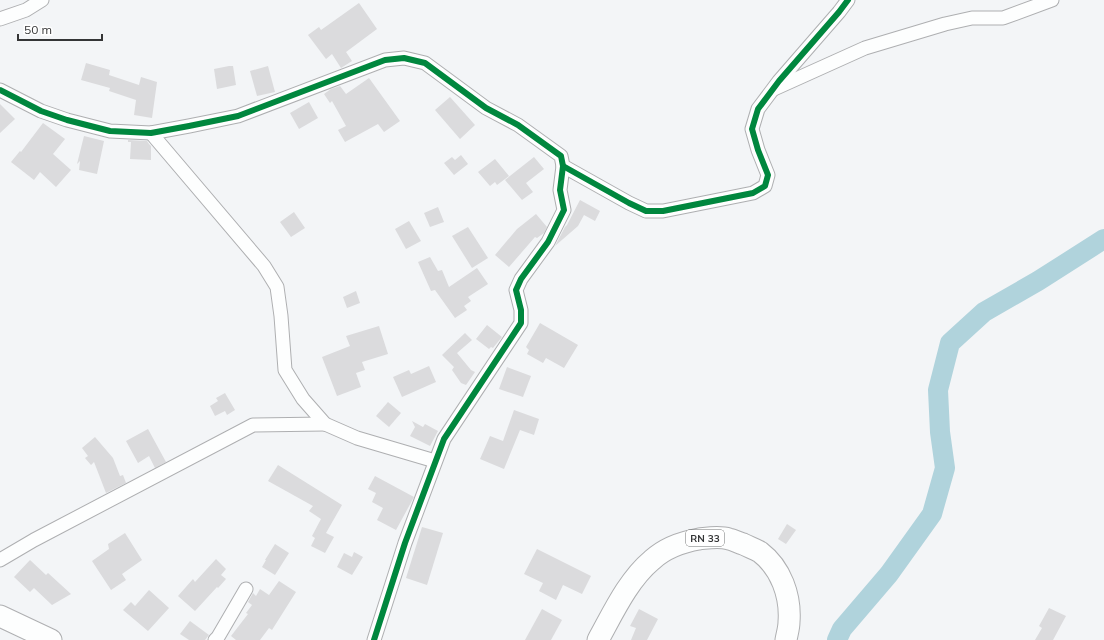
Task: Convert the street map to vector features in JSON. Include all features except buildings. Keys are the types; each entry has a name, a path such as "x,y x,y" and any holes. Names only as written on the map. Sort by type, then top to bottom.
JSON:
{"main road":[{"name":"RN 33","path":"598,640 638,574 652,559 671,547 711,537 729,539 759,552 779,573 785,588 789,605 789,623 786,640"},
{"path":"0,616 51,640"}],"street":[{"path":"0,19 26,10 42,0"},
{"path":"563,166 646,211 663,211 753,193 765,186 768,175 758,150 752,129 758,109 778,81 848,0"},
{"path":"772,90 865,48 945,24 972,18 1003,18 1052,0"},
{"path":"0,90 40,111 67,120 110,131 151,132 238,116 385,60 404,58 425,64 486,108 518,125 561,156 563,166 560,190 564,210 548,242 521,279 516,290 521,310 521,324 444,439 405,543 374,640"},
{"path":"151,132 264,266 276,287 281,316 285,370 303,399 325,424"},
{"path":"0,560 34,540 253,425 325,424 357,438 436,461"},
{"path":"215,640 246,589"}],"waterway":[{"path":"837,640 842,629 889,574 932,514 945,468 940,432 938,390 950,343 984,312 1038,281 1104,239"}],"cycle path":[{"path":"0,90 41,111 67,120 110,131 151,133 238,116 385,60 404,58 425,63 486,108 518,125 561,156 563,166 646,211 663,211 753,193 765,186 768,175 758,150 752,129 758,109 779,81 848,0"},
{"path":"374,640 405,543 444,439 521,323 521,310 516,290 521,279 548,242 564,210 560,190 563,166"}]}
